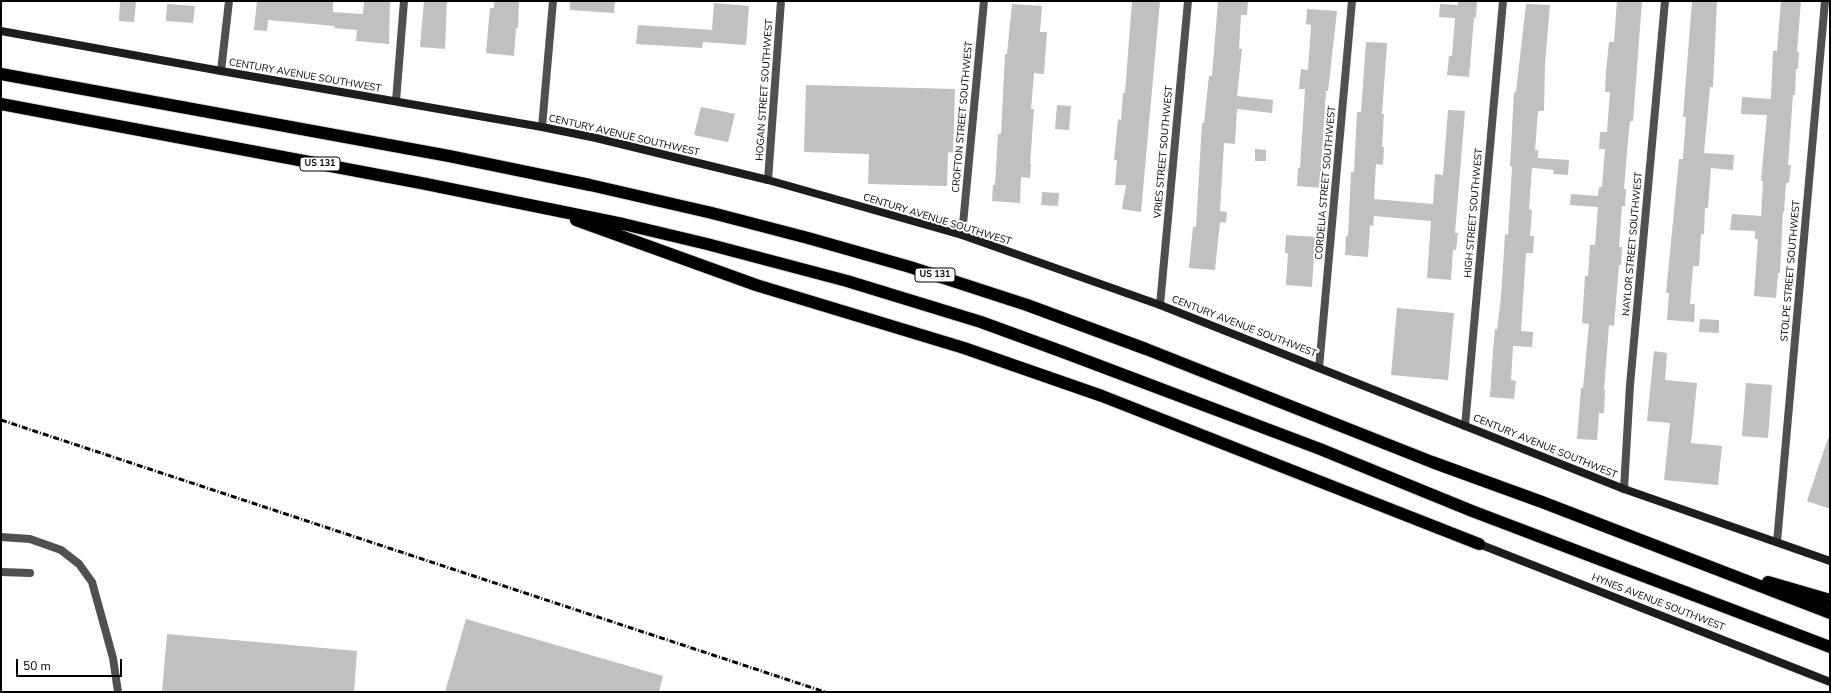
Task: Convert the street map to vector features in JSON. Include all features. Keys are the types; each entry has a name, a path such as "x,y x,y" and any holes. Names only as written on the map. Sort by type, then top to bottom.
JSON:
{"highway":[{"name":"US 131","path":"1,74 449,156 583,184 712,213 874,257 1026,305 1146,348 1432,462 1830,613"},
{"name":"US 131","path":"1,104 531,205 623,224 707,244 847,281 980,322 1156,386 1320,449 1479,514 1830,647"},
{"path":"531,205 756,285 964,348 1073,386 1479,544"},
{"path":"1684,557 1830,600"}],"street":[{"path":"221,72 229,1"},
{"path":"396,101 404,1"},
{"path":"542,127 553,1"},
{"name":"HOGAN STREET SOUTHWEST","path":"768,180 781,1"},
{"name":"CROFTON STREET SOUTHWEST","path":"962,235 984,1"},
{"name":"VRIES STREET SOUTHWEST","path":"1160,305 1188,1"},
{"name":"CORDELIA STREET SOUTHWEST","path":"1319,368 1352,1"},
{"name":"HIGH STREET SOUTHWEST","path":"1465,426 1503,1"},
{"name":"NAYLOR STREET SOUTHWEST","path":"1624,489 1630,385 1665,1"},
{"name":"STOLPE STREET SOUTHWEST","path":"1777,542 1825,1"},
{"name":"CENTURY AVENUE SOUTHWEST","path":"1,31 221,72 396,101 596,138 768,180 962,235 1160,305 1624,489 1830,561"},
{"path":"1,537 30,539 61,550 79,564 92,582 112,658 118,692"},
{"name":"HYNES AVENUE SOUTHWEST","path":"1479,544 1830,682"},
{"path":"1,572 30,573"}],"building":[{"path":"120,1 136,2 134,22 119,21"},
{"path":"257,1 333,1 333,12 363,14 364,1 390,1 389,44 356,41 357,30 334,28 335,26 268,20 267,31 254,30"},
{"path":"424,1 447,1 445,49 420,47"},
{"path":"494,1 519,1 518,29 516,28 514,56 486,53 490,8 494,8"},
{"path":"570,1 615,1 614,13 570,10"},
{"path":"1132,1 1160,1 1141,212 1122,209 1126,185 1115,185 1117,160 1114,160 1118,119 1121,120 1123,93 1125,93"},
{"path":"1218,1 1248,1 1247,15 1241,15 1239,49 1242,49 1237,96 1273,100 1272,113 1237,109 1235,144 1224,143 1220,211 1227,212 1226,223 1220,222 1215,270 1189,268 1193,227 1196,227 1202,123 1204,123 1209,76 1212,76"},
{"path":"1458,1 1477,1 1476,18 1474,17 1469,77 1447,75 1449,56 1452,56 1455,18 1439,17 1440,4 1458,5"},
{"path":"1617,1 1642,1 1633,121 1630,121 1627,151 1624,189 1626,189 1625,206 1622,206 1619,247 1622,247 1621,265 1619,265 1614,326 1609,325 1604,390 1604,413 1599,413 1597,440 1577,439 1581,388 1583,388 1589,324 1582,323 1585,276 1588,276 1590,245 1595,245 1598,207 1570,205 1571,194 1598,196 1599,187 1602,187 1605,149 1599,149 1600,132 1607,132 1610,92 1605,92 1606,72 1609,42 1614,42"},
{"path":"1692,1 1717,1 1713,87 1710,87 1704,153 1734,155 1733,170 1711,168 1708,208 1705,208 1704,234 1701,234 1699,266 1693,266 1690,304 1695,304 1694,322 1667,320 1669,293 1666,293 1679,159 1683,159 1686,117 1683,117"},
{"path":"1781,1 1801,1 1797,52 1799,52 1798,69 1796,69 1795,95 1793,95 1788,165 1791,165 1789,183 1786,183 1780,273 1778,273 1776,298 1754,296 1758,239 1755,239 1755,231 1730,230 1732,214 1761,216 1763,181 1761,181 1767,115 1741,114 1742,97 1771,99 1773,51 1777,51"},
{"path":"714,3 749,6 746,45 703,42 702,48 636,44 638,25 712,30"},
{"path":"167,4 195,6 193,23 166,21"},
{"path":"1012,4 1042,6 1040,32 1047,32 1044,74 1034,73 1031,109 1034,109 1030,178 1021,177 1020,203 992,201 993,185 995,185 998,134 1001,134 1005,54 1007,54"},
{"path":"1526,4 1550,5 1545,63 1544,111 1538,111 1535,150 1538,150 1538,158 1569,160 1568,175 1553,174 1554,170 1532,168 1529,209 1532,210 1530,236 1534,236 1533,253 1526,253 1521,331 1533,332 1532,347 1513,346 1511,380 1516,381 1514,399 1490,397 1495,329 1497,330 1501,297 1505,234 1508,235 1514,92 1516,92"},
{"path":"1307,9 1337,11 1328,91 1326,91 1321,169 1324,169 1322,188 1297,186 1298,168 1300,168 1305,89 1299,89 1301,69 1308,70 1311,25 1306,24"},
{"path":"1366,42 1387,43 1382,114 1384,114 1382,147 1384,147 1383,165 1376,164 1374,199 1433,204 1435,174 1443,175 1448,110 1465,111 1455,233 1458,233 1456,250 1453,250 1451,280 1427,278 1431,221 1374,216 1373,226 1370,225 1368,257 1345,255 1346,236 1348,236 1351,172 1354,172 1357,112 1361,112"},
{"path":"806,85 955,89 953,153 948,152 947,186 868,184 869,154 804,152"},
{"path":"1057,105 1071,106 1069,130 1055,129"},
{"path":"701,107 735,114 728,142 694,135"},
{"path":"1255,149 1266,150 1266,161 1255,161"},
{"path":"1042,192 1059,193 1058,206 1041,205"},
{"path":"1286,235 1318,237 1317,255 1314,255 1312,287 1286,285 1288,253 1285,253"},
{"path":"1397,308 1454,313 1448,380 1391,375"},
{"path":"1700,319 1719,320 1719,333 1699,332"},
{"path":"1654,351 1667,353 1665,380 1697,383 1691,443 1722,446 1718,485 1664,480 1670,423 1647,421"},
{"path":"1746,383 1772,385 1768,438 1742,436"},
{"path":"1828,438 1830,439 1830,509 1807,501"},
{"path":"466,619 663,676 659,692 445,692"},
{"path":"167,634 357,651 354,692 162,692"}],"railway":[{"path":"1,420 825,692"}]}
